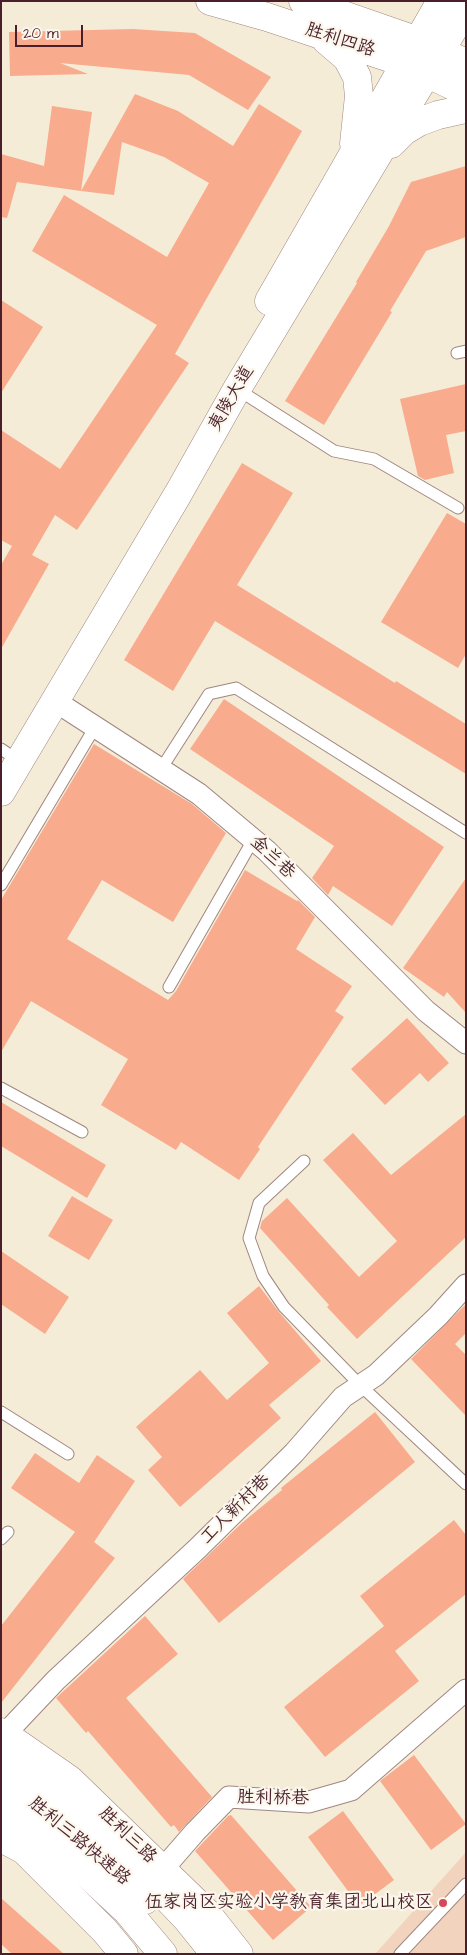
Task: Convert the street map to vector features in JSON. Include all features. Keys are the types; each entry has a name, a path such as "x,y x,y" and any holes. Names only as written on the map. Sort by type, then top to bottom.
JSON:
{"main road":[{"name":"胜利四路","path":"210,1 319,34 423,57 466,63"},
{"name":"胜利四路","path":"303,1 423,57 466,92"},
{"name":"夷陵大道","path":"423,57 441,1"},
{"name":"夷陵大道","path":"3,754 423,57 466,8"},
{"path":"319,34 347,58 357,77 364,156 419,122 466,108"},
{"name":"夷陵大道","path":"1,792 178,494 364,156"},
{"path":"2,1739 44,1782 117,1846 186,1918 215,1954"},
{"name":"胜利三路","path":"2,1739 70,1780 206,1912 239,1954"},
{"name":"胜利三路快速路","path":"1,1780 19,1792 82,1843 137,1892 192,1954"},
{"name":"胜利三路快速路","path":"1,1810 72,1860 127,1911 164,1954"},
{"path":"9,1841 105,1931 124,1954"}],"street":[{"name":"金兰巷","path":"55,701 199,794 266,851 426,1011 466,1043"},
{"name":"工人新村巷","path":"2,1739 56,1680 198,1548 287,1460 343,1397 376,1375 466,1285"},
{"name":"胜利桥巷","path":"162,1870 229,1797 309,1802 351,1790 466,1690"}],"lane":[{"path":"237,389 334,451 374,459 458,508"},
{"path":"161,769 209,694 236,688 466,833"},
{"path":"1,885 95,727"},
{"path":"169,987 253,840"},
{"path":"1,1088 82,1132"},
{"path":"304,1161 259,1203 249,1238 263,1276 284,1307 360,1385 466,1484"},
{"path":"1,1412 68,1454"},
{"path":"400,1954 466,1884"}],"shaded area":[{"name":"伍家岗区实验小学教育集团北山校区","path":"466,1852 466,1954 375,1954"}],"building":[{"path":"133,29 195,33 271,77 248,110 189,75 60,63 88,74 10,76 9,32"},
{"path":"135,94 178,111 233,146 259,104 302,131 175,354 189,363 77,530 55,515 32,555 49,564 1,649 1,565 12,546 1,540 1,430 60,469 157,325 32,251 64,195 167,257 209,183 164,157 122,142 114,195 81,191"},
{"path":"52,106 92,112 81,191 17,182 7,218 1,217 1,154 44,166"},
{"path":"466,166 466,237 426,251 390,311 392,312 324,425 285,401 357,283 411,182"},
{"path":"1,300 43,327 1,393"},
{"path":"466,384 466,431 446,435 454,473 425,480 418,476 400,399"},
{"path":"242,463 293,493 237,585 395,683 396,681 466,724 466,774 215,621 173,691 124,660"},
{"path":"447,513 466,524 466,654 458,668 381,622"},
{"path":"224,699 444,847 392,926 333,886 328,895 312,878 334,846 190,749"},
{"path":"94,744 192,804 226,833 173,922 102,880 67,939 168,1000 176,991 245,870 298,900 315,917 296,949 352,986 335,1011 344,1017 258,1147 260,1149 239,1180 181,1142 176,1150 101,1105 128,1059 31,1001 1,1052 1,900"},
{"path":"466,878 466,1013 447,992 444,997 403,968"},
{"path":"407,1018 449,1063 428,1082 420,1073 385,1105 351,1069"},
{"path":"1,1102 106,1165 87,1198 1,1146"},
{"path":"466,1114 466,1237 357,1339 327,1307 329,1305 260,1228 262,1221 287,1198 359,1277 397,1241 323,1160 353,1133 391,1175"},
{"path":"72,1196 113,1220 89,1260 48,1236"},
{"path":"1,1251 69,1297 45,1334 1,1304"},
{"path":"259,1286 321,1361 269,1405 281,1418 180,1507 148,1470 162,1457 136,1427 200,1370 227,1400 269,1363 227,1313"},
{"path":"466,1304 466,1333 455,1344 466,1355 466,1416 411,1359"},
{"path":"375,1412 415,1462 219,1623 183,1579 243,1522 282,1490 281,1488"},
{"path":"35,1453 79,1483 97,1455 135,1481 94,1542 115,1558 1,1703 1,1626 75,1532 11,1488"},
{"path":"454,1520 466,1535 466,1594 395,1651 419,1681 325,1757 284,1707 384,1626 360,1596"},
{"path":"145,1616 178,1654 126,1698 212,1797 179,1832 174,1825 171,1827 88,1731 86,1733 56,1698"},
{"path":"414,1755 466,1824 431,1850 380,1781"},
{"path":"343,1811 394,1880 359,1906 308,1837"},
{"path":"231,1815 311,1907 273,1940 195,1851"},
{"path":"1,1898 64,1954 12,1954 1,1944"}],"place":[{"name":"伍家岗区实验小学教育集团北山校区","path":"443,1903"}]}
